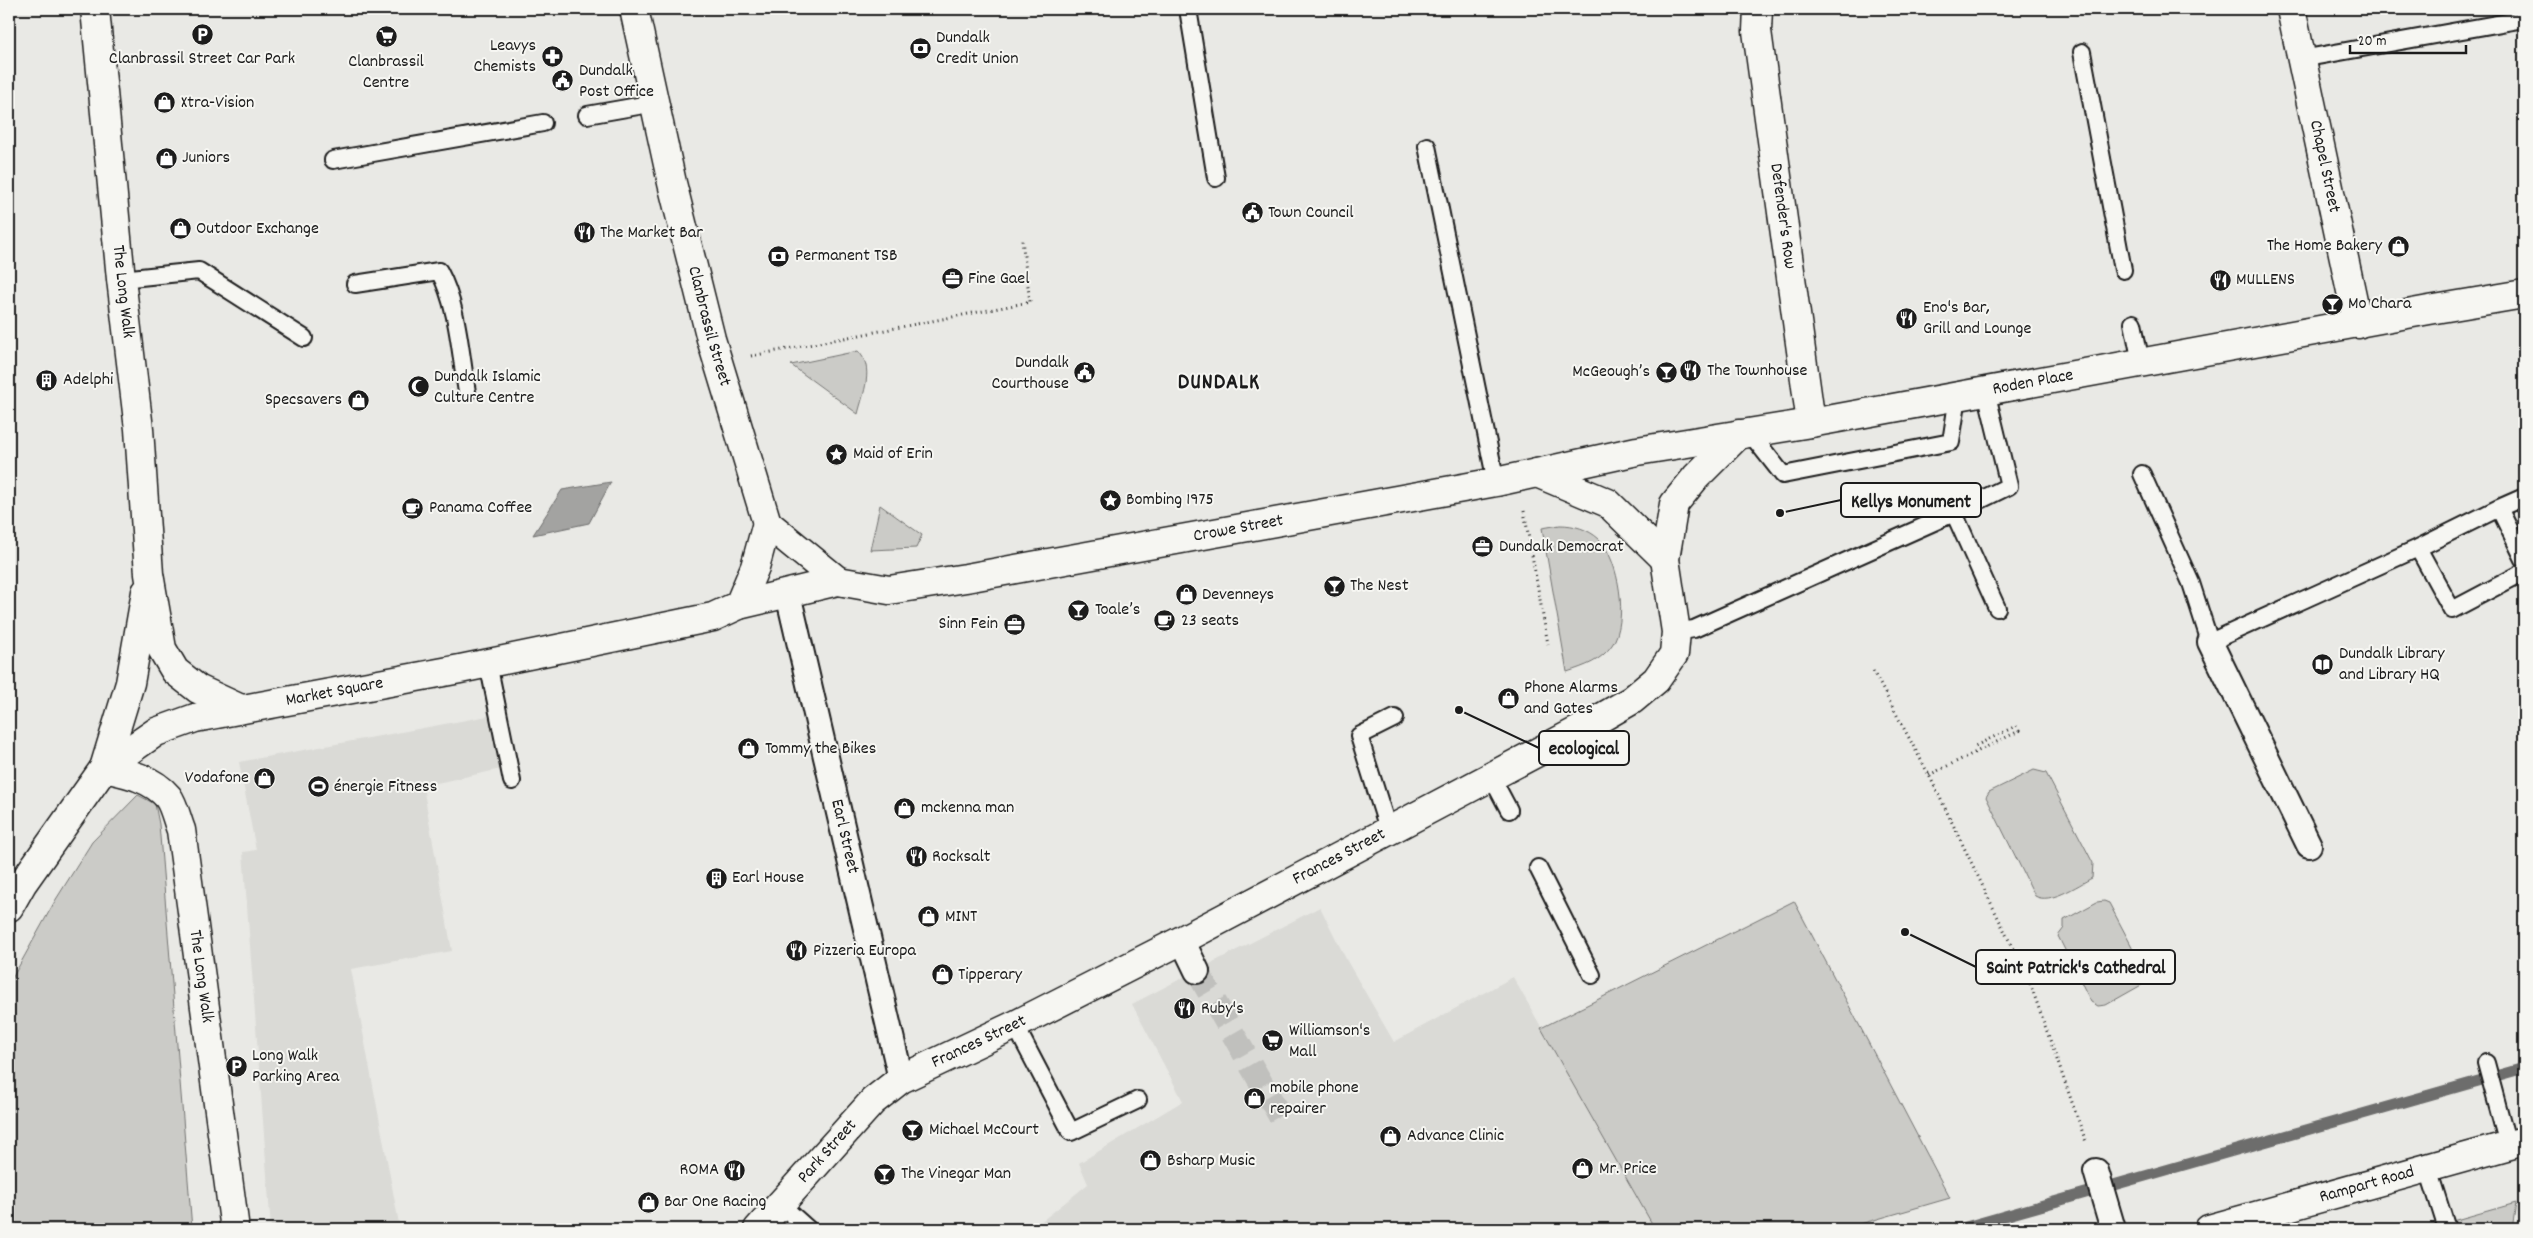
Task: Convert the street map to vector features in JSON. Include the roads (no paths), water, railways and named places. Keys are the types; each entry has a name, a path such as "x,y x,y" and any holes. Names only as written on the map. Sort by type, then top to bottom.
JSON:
{"main road":[{"name":"The Long Walk","path":"95,9 121,279 139,429 149,574"},
{"name":"Clanbrassil Street","path":"634,9 672,183 719,363 767,523"},
{"name":"Defender's Row","path":"1758,9 1757,31 1811,424"},
{"name":"Chapel Street","path":"2290,9 2358,324"},
{"name":"Roden Place","path":"1636,451 1811,424 2524,294"},
{"name":"Frances Street","path":"901,1079 1015,1025 1182,940 1587,726 1632,700 1656,680 1674,654 1676,632 1665,559 1674,504 1696,477 1745,434"},
{"name":"Crowe Street","path":"838,581 889,590 1496,482 1636,451"},
{"path":"1537,473 1608,503 1665,559"},
{"path":"739,605 755,567 767,523 838,581"},
{"path":"149,574 162,648 175,670 198,689 241,709"},
{"path":"104,768 130,684 149,574"},
{"name":"Market Square","path":"9,908 15,880 104,768 156,732 195,718 488,663 713,617 739,605 838,581"},
{"name":"The Long Walk","path":"104,768 133,775 153,784 169,798 181,830 234,1222 232,1229"},
{"name":"Park Street","path":"758,1229 873,1101 901,1079"},
{"name":"Rampart Road","path":"2208,1229 2516,1143"}],"street":[{"name":"Earl Street","path":"788,594 901,1079"},
{"path":"2210,642 2309,844"},
{"path":"1182,940 1197,971"},
{"path":"2096,1170 2110,1218"}],"lane":[{"path":"1188,9 1216,178"},
{"path":"2302,59 2524,19"},
{"path":"2082,52 2123,270"},
{"path":"587,115 655,103"},
{"path":"333,160 543,123"},
{"path":"1427,146 1496,482"},
{"path":"355,284 439,271 447,285 467,392"},
{"path":"121,279 199,272 304,338"},
{"path":"2133,322 2141,363"},
{"path":"1676,632 1694,629 1954,513 2009,486 1986,391"},
{"path":"1745,434 1783,475 1950,442 1958,396"},
{"path":"2142,474 2191,583 2210,642 2418,548 2524,496"},
{"path":"2499,508 2524,559"},
{"path":"1954,513 1997,608"},
{"path":"2418,548 2452,610 2524,572"},
{"path":"488,663 512,781"},
{"path":"1388,832 1359,736 1395,718"},
{"path":"1491,776 1509,810"},
{"path":"1538,868 1592,974"},
{"path":"1015,1025 1071,1132 1138,1100"},
{"path":"2486,1063 2494,1096 2516,1143"},
{"path":"2428,1168 2446,1229"},
{"path":"780,1204 808,1229"}],"waterway":[{"path":"1959,1229 2524,1068"}],"tunnel":[{"path":"1197,971 1280,1116"}],"place":[{"name":"Clanbrassil Street Car Park","path":"202,34"},
{"name":"Clanbrassil Centre","path":"386,37"},
{"name":"Dundalk Credit Union","path":"920,48"},
{"name":"Leavys Chemists","path":"552,56"},
{"name":"Dundalk Post Office","path":"563,81"},
{"name":"Xtra-Vision","path":"165,103"},
{"name":"Juniors","path":"166,158"},
{"name":"Town Council","path":"1252,213"},
{"name":"Outdoor Exchange","path":"180,229"},
{"name":"The Market Bar","path":"584,233"},
{"name":"The Home Bakery","path":"2398,246"},
{"name":"Permanent TSB","path":"779,256"},
{"name":"Fine Gael","path":"952,279"},
{"name":"MULLENS","path":"2220,280"},
{"name":"Mo Chara","path":"2332,304"},
{"name":"Eno's Bar, Grill and Lounge","path":"1907,318"},
{"name":"The Townhouse","path":"1691,371"},
{"name":"McGeough’s","path":"1666,372"},
{"name":"Dundalk Courthouse","path":"1085,373"},
{"name":"Adelphi","path":"47,380"},
{"name":"Dundalk Islamic Culture Centre","path":"418,387"},
{"name":"Specsavers","path":"358,400"},
{"name":"Maid of Erin","path":"837,454"},
{"name":"Bombing 1975","path":"1110,500"},
{"name":"Panama Coffee","path":"413,508"},
{"name":"Kellys Monument","path":"1780,513"},
{"name":"Dundalk Democrat","path":"1483,547"},
{"name":"The Nest","path":"1334,586"},
{"name":"Devenneys","path":"1186,595"},
{"name":"Toale’s","path":"1079,610"},
{"name":"23 seats","path":"1165,621"},
{"name":"Sinn Fein","path":"1014,624"},
{"name":"Dundalk Library and Library HQ","path":"2323,664"},
{"name":"Phone Alarms and Gates","path":"1508,698"},
{"name":"ecological","path":"1459,710"},
{"name":"Tommy the Bikes","path":"749,749"},
{"name":"Vodafone","path":"265,778"},
{"name":"énergie Fitness","path":"318,787"},
{"name":"mckenna man","path":"905,808"},
{"name":"Rocksalt","path":"916,857"},
{"name":"Earl House","path":"716,878"},
{"name":"MINT","path":"929,917"},
{"name":"Saint Patrick's Cathedral","path":"1905,932"},
{"name":"Pizzeria Europa","path":"797,951"},
{"name":"Tipperary","path":"942,975"},
{"name":"Ruby's","path":"1185,1009"},
{"name":"Williamson's Mall","path":"1273,1041"},
{"name":"Long Walk Parking Area","path":"236,1066"},
{"name":"mobile phone repairer","path":"1254,1098"},
{"name":"Michael McCourt","path":"913,1130"},
{"name":"Advance Clinic","path":"1391,1136"},
{"name":"Bsharp Music","path":"1151,1161"},
{"name":"Mr. Price","path":"1583,1169"},
{"name":"ROMA","path":"735,1170"},
{"name":"The Vinegar Man","path":"885,1174"},
{"name":"Bar One Racing","path":"648,1202"}],"district":[{"name":"DUNDALK","path":"1219,383"}]}
